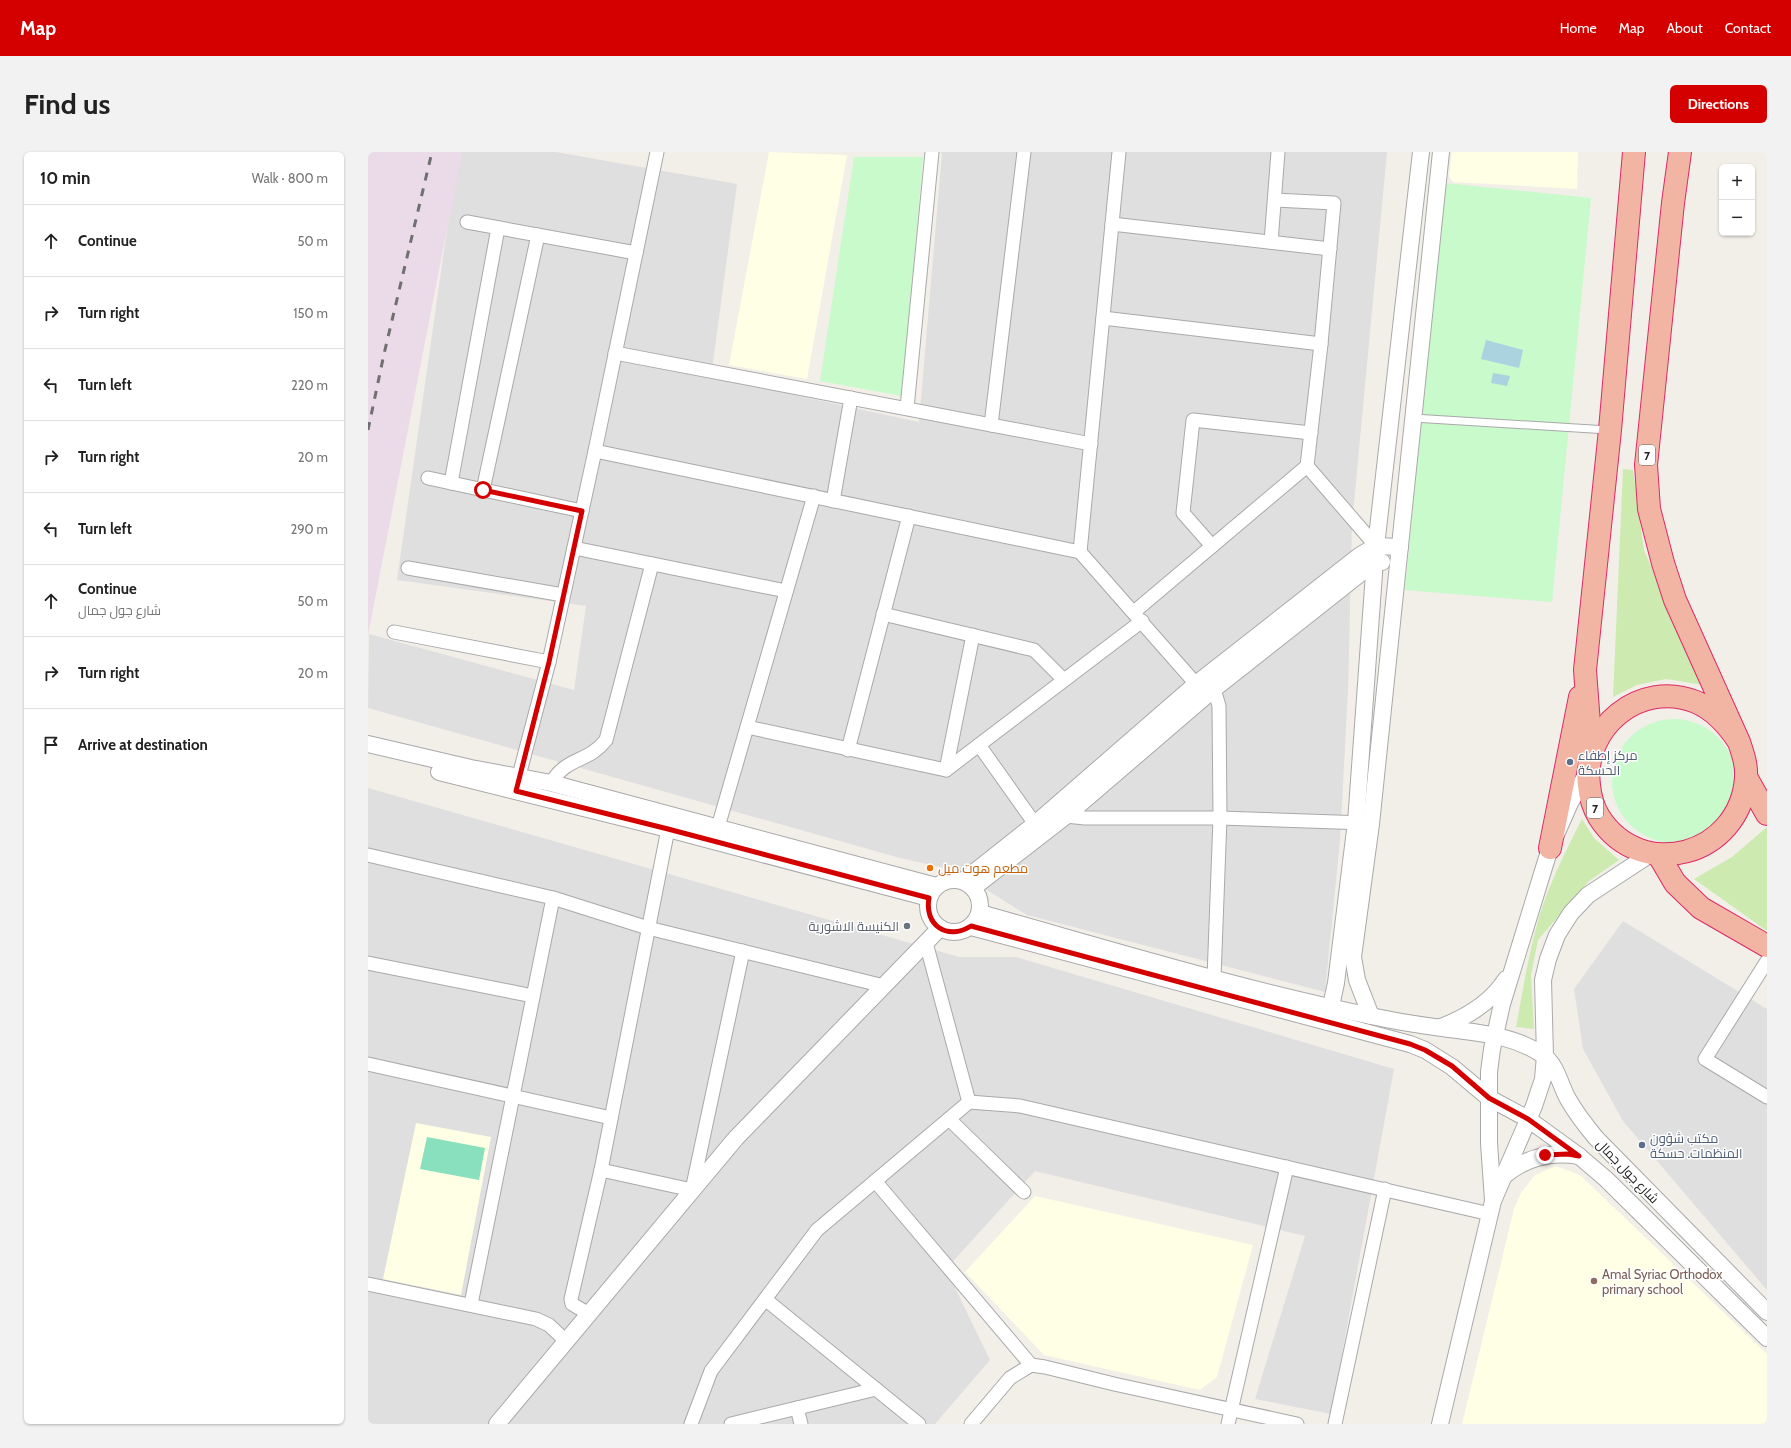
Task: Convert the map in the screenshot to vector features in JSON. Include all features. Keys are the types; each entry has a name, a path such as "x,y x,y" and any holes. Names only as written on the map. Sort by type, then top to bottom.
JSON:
{"highway":[{"name":"7","path":"1634,152 1610,430 1585,670 1591,751 1587,773 1590,796 1598,816 1612,833 1631,846 1655,854 1680,853 1701,847 1719,835 1734,818 1743,798 1746,777 1744,759 1739,742 1675,600 1660,556 1649,509 1646,465 1673,203 1680,152"},
{"path":"1550,848 1585,670"},
{"name":"7","path":"1591,751 1603,728 1622,710 1645,699 1670,696 1695,702 1717,715 1730,727 1739,742"},
{"name":"7","path":"1746,777 1767,814"},
{"path":"1655,854 1675,883 1701,908 1767,946"}],"street":[{"path":"517,784 549,662 595,451 657,152"},
{"path":"908,408 932,152"},
{"path":"991,425 1024,152"},
{"path":"1080,552 1118,152"},
{"path":"1272,242 1278,152"},
{"path":"1370,1016 1357,980 1353,957 1364,823 1376,554 1421,152"},
{"path":"1331,1006 1364,823 1399,554 1441,152"},
{"path":"747,727 946,770 1064,680 1138,616 1212,546 1307,466 1321,344 1334,203 1275,200"},
{"path":"467,222 636,252"},
{"path":"1112,224 1330,249"},
{"path":"452,483 498,228"},
{"path":"483,490 538,235"},
{"path":"1103,318 1321,344"},
{"path":"615,353 1090,444"},
{"path":"833,501 851,398"},
{"path":"1212,546 1183,513 1193,420 1311,433"},
{"path":"595,451 1080,552 1138,616 1196,684"},
{"path":"1307,466 1376,554"},
{"path":"428,478 582,511"},
{"path":"718,827 814,496"},
{"path":"848,750 908,516"},
{"path":"574,548 786,591"},
{"path":"968,884 1066,816 1214,689 1376,554"},
{"path":"968,884 1196,684 1359,556 1399,554"},
{"path":"551,783 568,764 591,755 606,740 652,564"},
{"path":"408,568 563,595"},
{"path":"883,614 1034,650 1064,680"},
{"path":"394,632 549,662"},
{"path":"946,770 973,635"},
{"path":"1214,689 1220,706 1220,818 1214,978"},
{"path":"368,744 517,784 668,829 933,892"},
{"path":"979,745 1035,824"},
{"path":"368,755 517,784 551,783 718,827 933,892"},
{"path":"1492,1208 1489,1143 1489,1072 1495,1034 1512,971 1550,848 1570,803 1587,773"},
{"path":"1066,816 1085,818 1220,818 1364,823"},
{"path":"589,1314 572,1304 570,1299 601,1170 668,829"},
{"path":"1440,1424 1492,1208 1539,1093 1543,1079 1545,1056 1543,980 1548,959 1557,935 1571,913 1588,895 1655,854"},
{"path":"368,855 553,898 648,928 884,986"},
{"path":"949,880 968,884 980,900 980,913 971,926 959,932 952,932 940,928 934,924 928,912 933,892 949,880"},
{"path":"471,1304 553,898"},
{"name":"شارع جول جمال","path":"980,913 1214,978 1370,1016 1439,1028 1495,1034 1513,1039 1545,1056 1554,1069 1576,1112 1596,1138 1765,1307"},
{"name":"شارع جول جمال","path":"971,926 1410,1044 1425,1050 1452,1066 1489,1098 1528,1119 1579,1156 1612,1185 1767,1338"},
{"path":"497,1424 736,1138 940,928"},
{"path":"926,943 969,1102"},
{"path":"692,1190 743,951"},
{"path":"1767,961 1705,1059 1767,1098"},
{"path":"368,963 533,996"},
{"path":"1439,1028 1459,1020 1484,1004 1504,983 1512,971"},
{"path":"368,1064 611,1118"},
{"path":"691,1424 711,1371 817,1230 969,1102 1020,1106 1385,1189 1492,1208"},
{"path":"949,1119 1024,1192"},
{"path":"1505,1175 1523,1162 1545,1155 1568,1154 1579,1156"},
{"path":"1228,1424 1287,1167"},
{"path":"601,1170 692,1190"},
{"path":"876,1181 1031,1365"},
{"path":"1335,1424 1385,1189"},
{"path":"368,1284 471,1304 536,1319 549,1325 566,1341"},
{"path":"765,1299 919,1424"},
{"path":"971,1424 1010,1378 1031,1365 1045,1366 1114,1384 1297,1424"},
{"path":"730,1424 876,1389"},
{"path":"797,1408 801,1424"}],"lane":[{"path":"1413,418 1610,430"}],"shaded area":[{"path":"368,152 462,152 368,635"},
{"path":"458,152 556,152 737,184 711,377 919,422 942,153 938,152 1387,152 1352,524 1348,691 1340,841 1325,992 1027,915 955,870 900,858 368,708 369,634 574,690 586,606 397,580"},
{"path":"769,152 847,155 807,379 729,365"},
{"path":"1452,152 1578,152 1577,189 1453,182 1449,176"},
{"path":"368,788 959,957 1016,957 1394,1069 1331,1414 1255,1399 1305,1236 1035,1171 946,1269 990,1360 935,1424 368,1424"},
{"path":"1623,921 1767,1009 1767,1290 1623,1121 1583,1049 1574,989"},
{"path":"416,1123 491,1137 461,1295 383,1279"},
{"name":"Amal Syriac Orthodox primary school","path":"1556,1166 1580,1175 1767,1354 1767,1424 1462,1424 1514,1209 1521,1193 1535,1175"},
{"path":"1035,1196 1253,1245 1217,1377 1200,1390 1044,1355 965,1272"}],"green space":[{"path":"854,157 923,157 902,396 820,381"},
{"path":"1445,183 1591,198 1552,602 1405,590"},
{"path":"1623,469 1633,470 1644,550 1703,685 1666,679 1637,685 1613,697"},
{"path":"1674,719 1686,720 1698,724 1718,737 1731,757 1735,769 1735,793 1731,805 1718,825 1698,838 1686,842 1674,843 1662,842 1650,838 1630,825 1617,805 1613,793 1612,781 1613,769 1617,757 1630,737 1650,724 1662,720"},
{"path":"1582,819 1594,838 1619,860 1589,881 1538,940 1531,975 1534,1029 1516,1027 1529,956 1544,901"},
{"path":"1767,827 1767,931 1694,879 1732,857"},
{"path":"427,1137 485,1148 479,1180 420,1169"}],"water":[{"path":"1486,340 1523,350 1519,368 1481,359"},
{"path":"1493,373 1510,376 1507,386 1491,383"}],"railway":[{"path":"368,430 384,354 432,152"}],"place":[{"name":"مركز إطفاء الحسكة","path":"1570,762"},
{"name":"مطعم هوت ميل","path":"930,868"},
{"name":"الكنيسة الاشورية","path":"907,926"},
{"name":"مكتب شؤون المنظمات. حسكة","path":"1642,1145"},
{"name":"Amal Syriac Orthodox primary school","path":"1594,1281"}],"route":[{"path":"483,490 582,511 549,662 518,778 516,791 668,829 929,898 928,912 930,918 934,924 946,931 959,932 971,926 1410,1044 1425,1050 1452,1066 1489,1098 1528,1119 1579,1156 1568,1154 1545,1155"}]}
